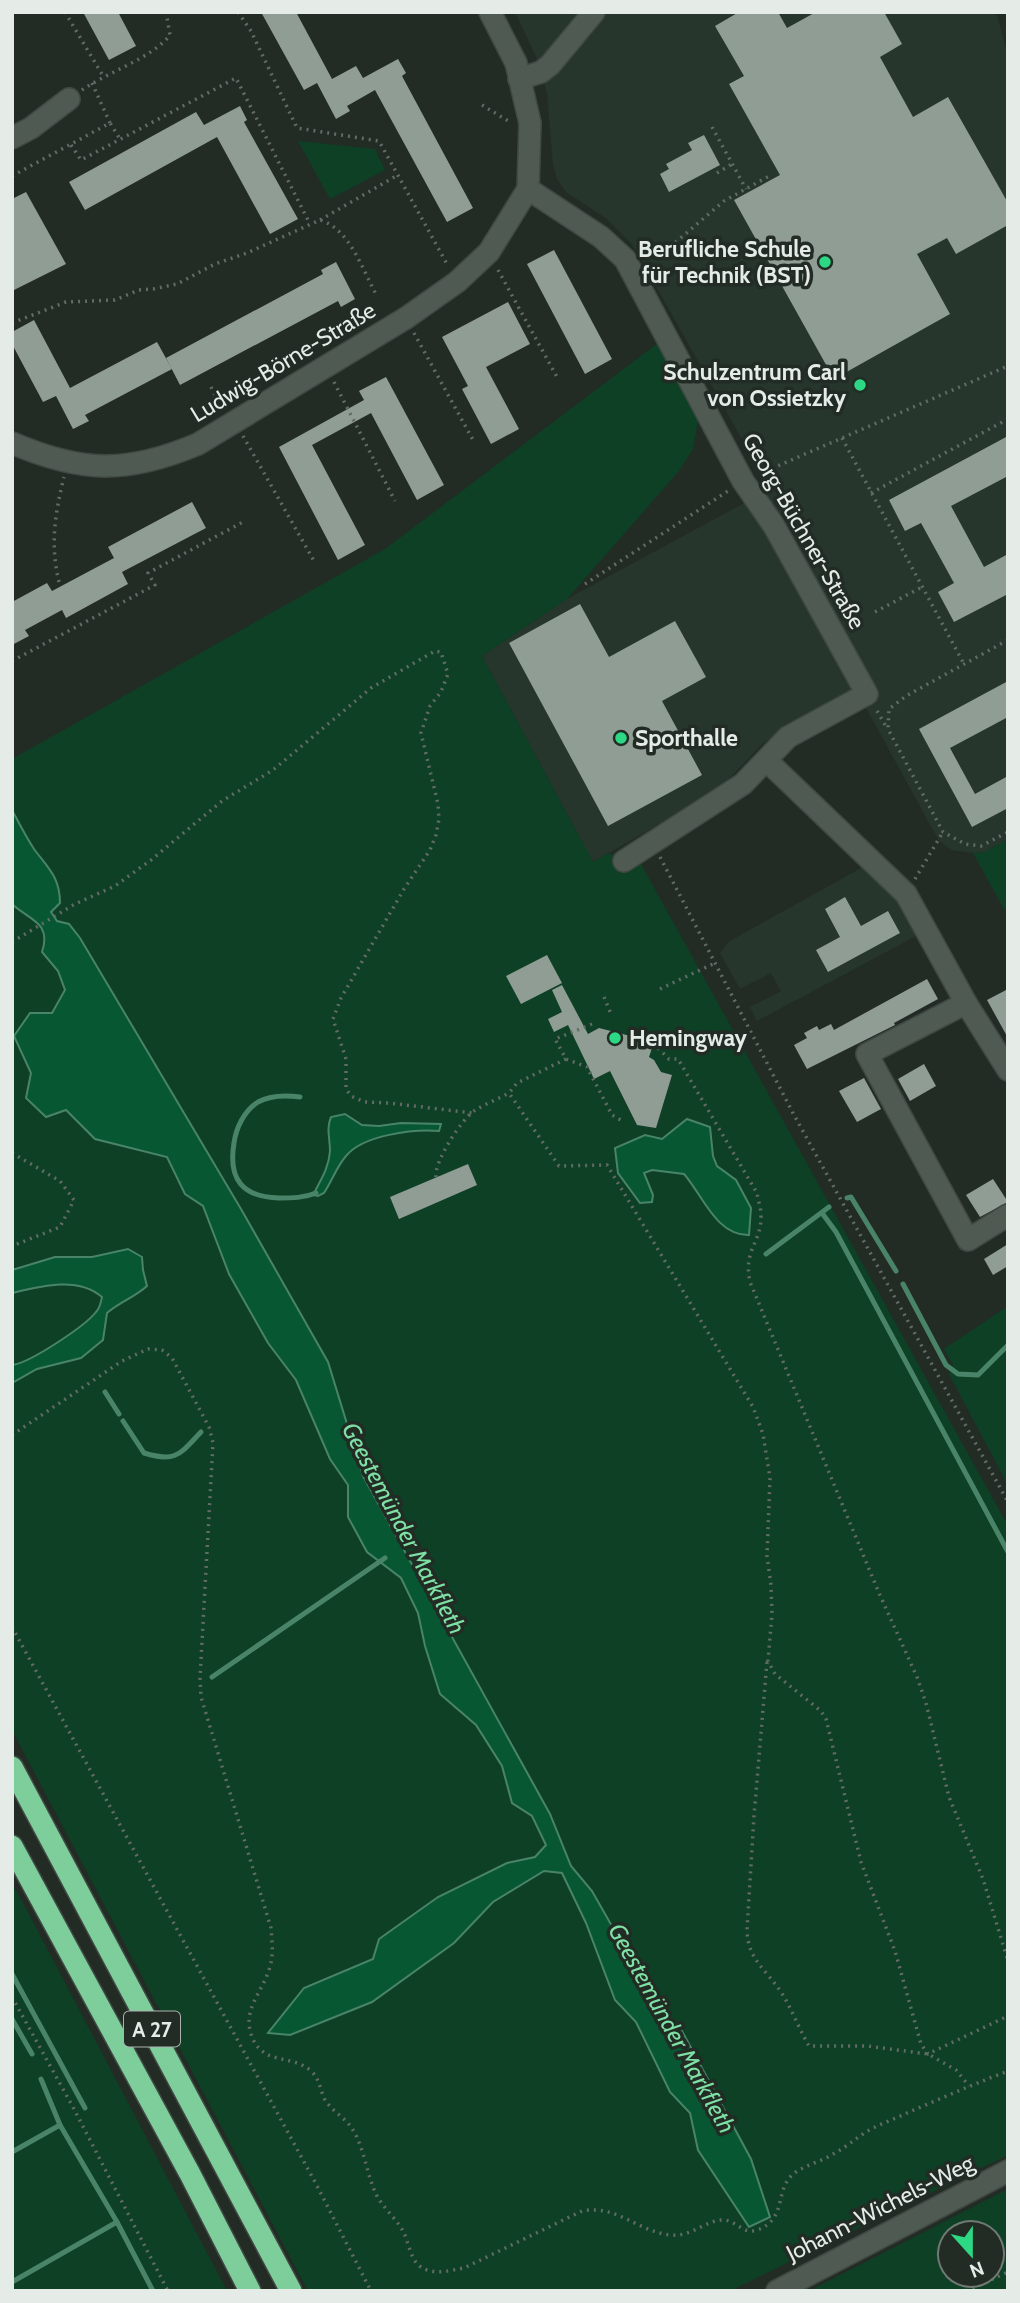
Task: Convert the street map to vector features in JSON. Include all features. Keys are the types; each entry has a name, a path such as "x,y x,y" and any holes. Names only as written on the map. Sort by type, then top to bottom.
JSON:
{"highway":[{"name":"A 27","path":"12,1768 291,2291"},
{"name":"A 27","path":"12,1846 190,2174 250,2291"}],"street":[{"path":"490,12 516,63 530,123 528,189"},
{"path":"519,79 541,72 550,65 594,12"},
{"path":"12,138 31,128 69,99"},
{"name":"Ludwig-Börne-Straße","path":"12,443 67,463 85,466 126,466 165,458 198,444 407,318 457,282 489,252 528,189"},
{"name":"Georg-Büchner-Straße","path":"528,189 601,237 625,259 743,481 774,526 867,694 788,737 743,784 624,862"},
{"path":"767,761 906,894 966,1003 1008,1070"},
{"path":"966,1003 867,1054 968,1240 1008,1215"},
{"name":"Johann-Wichels-Weg","path":"777,2291 1008,2171"}],"path":[{"path":"65,12 103,76"},
{"path":"69,99 103,76 161,46 170,35 166,12"},
{"path":"238,12 251,30 297,128 379,141 457,282"},
{"path":"71,145 81,160 236,78 310,224"},
{"path":"92,83 110,124 120,139"},
{"path":"482,105 529,134"},
{"path":"12,176 110,124"},
{"path":"712,127 746,189"},
{"path":"717,173 732,164"},
{"path":"12,323 66,302 115,300 139,290 177,284 215,264 247,253 320,220 398,175"},
{"path":"670,247 724,201 771,175"},
{"path":"320,220 333,224 345,236 377,296"},
{"path":"489,252 557,377"},
{"path":"407,318 473,440"},
{"path":"585,584 743,481 1008,366"},
{"path":"326,368 396,501"},
{"path":"211,387 314,561"},
{"path":"871,493 1008,419"},
{"path":"842,438 964,664"},
{"path":"59,582 54,560 53,533 67,463"},
{"path":"12,661 155,585 148,573 243,522"},
{"path":"875,612 922,587"},
{"path":"1008,640 906,696 889,709 888,729 943,832 965,844 981,846 1008,832"},
{"path":"12,942 115,886 222,801 272,770 371,688 435,651 441,652 448,674 441,692 430,706 421,733 438,804 436,835 430,850 404,889 341,998 334,1019 345,1059 346,1089 351,1096 365,1102 472,1112"},
{"path":"906,894 943,832"},
{"path":"652,842 794,1115 1008,1502"},
{"path":"660,989 715,962"},
{"path":"604,997 611,1014"},
{"path":"592,1024 555,1039 566,1059 587,1067 612,1115 624,1122"},
{"path":"658,1048 668,1059 678,1059 757,1193 762,1214 760,1231 750,1251 747,1266 750,1282 873,1580 917,1677 949,1797 984,1879 1008,1961"},
{"path":"436,1177 435,1168 460,1126 472,1112 509,1093 517,1083 566,1059"},
{"path":"509,1093 559,1166 607,1165 752,1407 763,1434 770,1478 766,1556 772,1614 753,1828 747,1930 751,1955 781,1993 809,2046 867,2046 928,2054 956,2070 969,2086"},
{"path":"12,1153 60,1181 74,1200 60,1227 12,1247"},
{"path":"12,1435 122,1361 148,1349 162,1350 172,1358 209,1427 213,1443 201,1697 271,1928 273,1950 270,1969 252,2004 248,2022 251,2035 266,2056 301,2064 313,2072 325,2099 350,2125 359,2141 376,2194 403,2231 414,2261 426,2270 443,2272 464,2268 582,2211 596,2208 615,2213 658,2233 675,2236 719,2220 731,2221 742,2230 754,2231 769,2224 779,2209 781,2191 794,2173 834,2154 867,2131 1008,2071"},
{"path":"12,1627 315,2182 371,2291"},
{"path":"768,1661 775,1674 821,1711 826,1719 861,1862 895,1951 921,2044 928,2054"},
{"path":"12,1997 74,2109 168,2291"},
{"path":"928,2054 1008,2016"},
{"path":"966,2291 1008,2272"}],"shaded area":[{"name":"Schulzentrum Carl von Ossietzky","path":"515,12 996,12 1008,56 1008,839 985,852 973,853 952,850 939,841 865,706 791,728 763,743 730,778 703,799 593,862 482,656 567,599 770,489 632,244 607,219 566,192 557,179 553,165 547,93 538,61"},
{"path":"298,141 375,149 385,170 330,199"},
{"path":"658,343 698,420 693,449 679,471 567,599 482,656 593,862 607,854 637,857 1008,1526 1008,2155 730,2291 308,2291 12,1730 12,759 385,549","holes":["599,1028 653,1042 649,1057 654,1061 657,1071 672,1075 656,1128 636,1124 610,1071 576,1040"]},
{"path":"1008,839 1008,916 973,853 985,852"},
{"path":"863,867 899,900 918,935 757,1021 750,1007 781,991 771,973 740,989 720,953 728,942"},
{"path":"1008,1306 1008,1485 949,1374 953,1365 944,1349"},
{"path":"12,1884 24,1905 227,2291 12,2291"},
{"path":"1008,2189 1008,2291 809,2291 936,2226 936,2289 1006,2289 1006,2219 949,2219"}],"water":[{"name":"Geestemünder Markfleth","path":"12,810 58,886 60,903 51,912 57,921 69,924 80,938 241,1209 328,1362 363,1476 550,1814 571,1866 592,1891 650,1993 682,2031 751,2159 770,2217 749,2227 698,2150 690,2113 670,2092 636,2022 615,2000 586,1923 562,1873 544,1871 493,1902 454,1943 372,2002 290,2035 268,2033 304,1988 373,1959 379,1939 438,1897 507,1863 535,1857 546,1845 532,1816 512,1803 502,1766 476,1725 440,1694 418,1613 401,1578 367,1552 348,1517 348,1485 330,1459 296,1380 268,1343 229,1274 203,1206 185,1194 167,1157 95,1139 66,1110 46,1117 26,1098 31,1073 14,1036 30,1013 52,1013 65,990 58,971 42,952 44,934 41,928 12,904"},
{"path":"345,1114 362,1125 441,1124 439,1131 403,1132 364,1143 343,1160 324,1193 313,1195 328,1163 328,1130 331,1117"},
{"path":"687,1119 710,1127 713,1156 717,1166 736,1180 751,1208 749,1235 727,1229 711,1212 684,1174 652,1170 644,1173 653,1195 652,1202 640,1203 618,1173 615,1148 645,1135 662,1139"},
{"path":"128,1249 142,1257 147,1286 107,1313 103,1340 81,1358 37,1369 12,1383 12,1365 44,1351 81,1326 97,1310 102,1297 82,1287 59,1284 12,1293 12,1270 55,1257 92,1257"}],"building":[{"path":"83,12 118,12 136,46 109,60"},
{"path":"261,12 296,12 332,79 356,66 363,78 398,59 406,73 402,76 473,208 447,222 375,90 347,106 350,111 336,119 317,83 304,90"},
{"path":"739,12 778,12 787,28 816,12 884,12 902,44 880,57 913,117 948,97 1008,203 1008,225 956,254 947,238 917,254 950,314 834,379 734,200 780,175 729,84 744,76 715,26"},
{"path":"240,106 247,120 244,122 298,219 270,234 217,137 85,210 69,182 196,112 204,125"},
{"path":"704,135 720,165 669,192 660,174 669,169 666,164 692,150 688,143"},
{"path":"26,192 66,264 12,291 12,199"},
{"path":"554,250 612,359 585,374 527,264"},
{"path":"336,262 355,299 341,307 338,301 180,385 166,358 323,274 321,270"},
{"path":"508,302 530,344 486,367 519,429 491,444 462,389 468,386 442,337"},
{"path":"34,320 70,388 157,342 172,369 85,415 89,421 73,429 56,396 43,402 12,344 12,332"},
{"path":"386,377 444,485 417,500 371,413 312,445 365,545 338,560 279,447 364,400 359,391"},
{"path":"1008,436 1008,476 951,506 984,567 1008,554 1008,594 954,622 938,592 954,583 921,523 905,531 889,500"},
{"path":"192,502 206,528 122,572 128,584 66,618 62,610 25,630 29,636 12,645 12,602 47,583 52,591 114,558 108,547"},
{"name":"Sporthalle","path":"580,604 609,657 675,621 706,677 662,701 702,775 608,826 509,643"},
{"path":"1008,681 1008,717 950,748 975,794 1008,776 1008,808 972,827 919,729"},
{"path":"845,897 861,926 888,911 900,933 828,972 816,950 840,937 825,909"},
{"path":"547,955 562,983 521,1004 506,976"},
{"path":"927,979 938,999 894,1023 895,1025 807,1069 794,1045 807,1038 804,1033 817,1026 819,1030 831,1024 834,1030"},
{"path":"562,985 588,1034 599,1028 654,1042 649,1057 661,1072 672,1075 656,1128 637,1125 610,1071 594,1079 568,1025 554,1032 548,1019 562,1012 552,990"},
{"path":"1008,989 1008,1038 987,1000"},
{"path":"924,1064 936,1086 910,1101 898,1079"},
{"path":"864,1078 881,1109 857,1122 839,1091"},
{"path":"468,1164 477,1185 399,1219 390,1197"},
{"path":"993,1179 1008,1202 980,1217 966,1195"},
{"path":"1008,1244 1008,1266 993,1275 984,1259"}],"waterway":[{"path":"300,1097 268,1098 249,1110 235,1137 233,1167 240,1184 256,1194 289,1198 316,1193"},
{"path":"847,1198 851,1197 896,1271"},
{"path":"766,1254 829,1207"},
{"path":"822,1213 836,1232 1008,1552"},
{"path":"903,1284 946,1365 958,1374 978,1375 1008,1345"},
{"path":"105,1392 119,1414"},
{"path":"123,1421 144,1453 155,1456 177,1455 201,1432"},
{"path":"212,1677 385,1558"},
{"path":"12,1974 85,2108"},
{"path":"12,2019 32,2054"},
{"path":"41,2079 60,2125 117,2222 153,2291"},
{"path":"12,2152 60,2125"},
{"path":"12,2282 117,2222"}],"place":[{"name":"Berufliche Schule für Technik (BST)","path":"825,262"},
{"name":"Schulzentrum Carl von Ossietzky","path":"860,385"},
{"name":"Sporthalle","path":"621,738"},
{"name":"Hemingway","path":"615,1038"}]}
